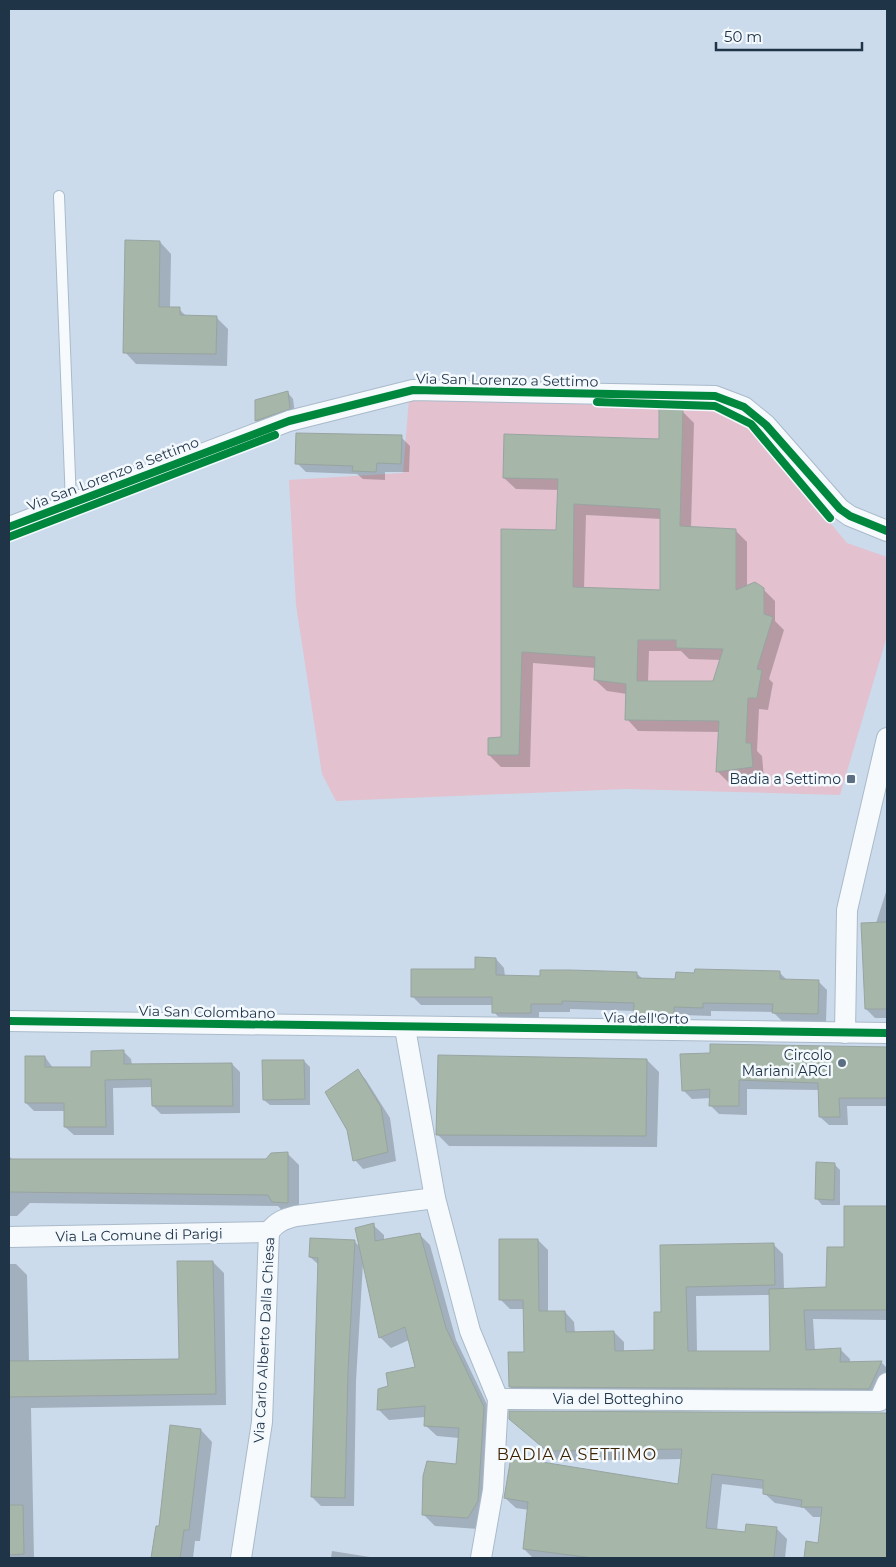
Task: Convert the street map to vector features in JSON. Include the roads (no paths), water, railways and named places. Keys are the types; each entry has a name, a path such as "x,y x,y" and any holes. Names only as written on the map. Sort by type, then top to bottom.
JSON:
{"street":[{"name":"Via San Lorenzo a Settimo","path":"9,527 289,421 413,390 715,396 744,408 761,421 831,499 850,516 887,531"},
{"path":"845,1033 846,910 887,738"},
{"name":"Via San Colombano","path":"9,1021 405,1028"},
{"path":"405,1028 435,1198 470,1331 498,1399 493,1490 481,1558"},
{"name":"Via dell'Orto","path":"405,1028 887,1033"},
{"name":"Via Carlo Alberto Dalla Chiesa","path":"240,1558 262,1422 269,1232 274,1225 282,1220 296,1216 435,1198"},
{"name":"Via La Comune di Parigi","path":"9,1237 269,1232"},
{"name":"Via del Botteghino","path":"498,1399 883,1401 887,1383"}],"lane":[{"path":"59,196 71,504"}],"place":[{"name":"Badia a Settimo","path":"851,779"},
{"name":"Circolo Mariani ARCI","path":"842,1063"}],"district":[{"name":"BADIA A SETTIMO","path":"577,1454"}]}
